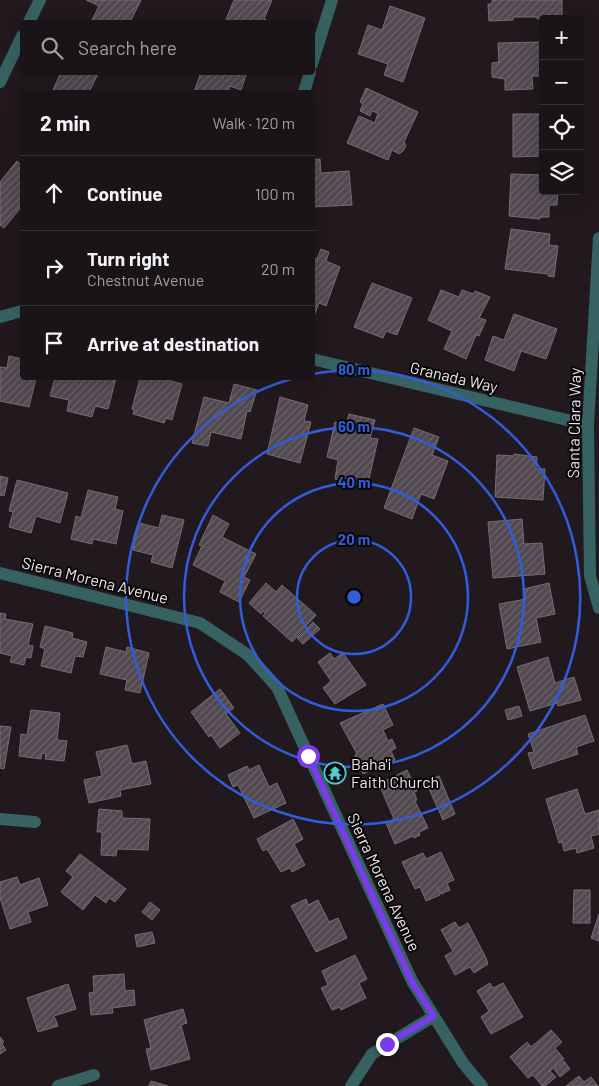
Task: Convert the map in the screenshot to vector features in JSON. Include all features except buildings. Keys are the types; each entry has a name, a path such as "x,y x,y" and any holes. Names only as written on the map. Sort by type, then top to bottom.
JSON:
{"street":[{"path":"30,20 40,0"},
{"path":"315,54 332,0"},
{"path":"0,82 20,40"},
{"path":"305,90 309,75"},
{"name":"Santa Clara Way","path":"599,238 588,425 590,576 599,608"},
{"path":"0,317 20,312"},
{"name":"Granada Way","path":"315,361 588,425"},
{"name":"Sierra Morena Avenue","path":"0,572 200,623 248,655 277,687 412,982 462,1063 482,1086"},
{"path":"0,819 34,822"},
{"path":"351,1086 372,1054 434,1016"},
{"path":"58,1086 94,1075"}],"place":[{"name":"Baha'i Faith Church","path":"335,773"}],"route":[{"path":"308,756 412,982 434,1016 387,1044"}]}
